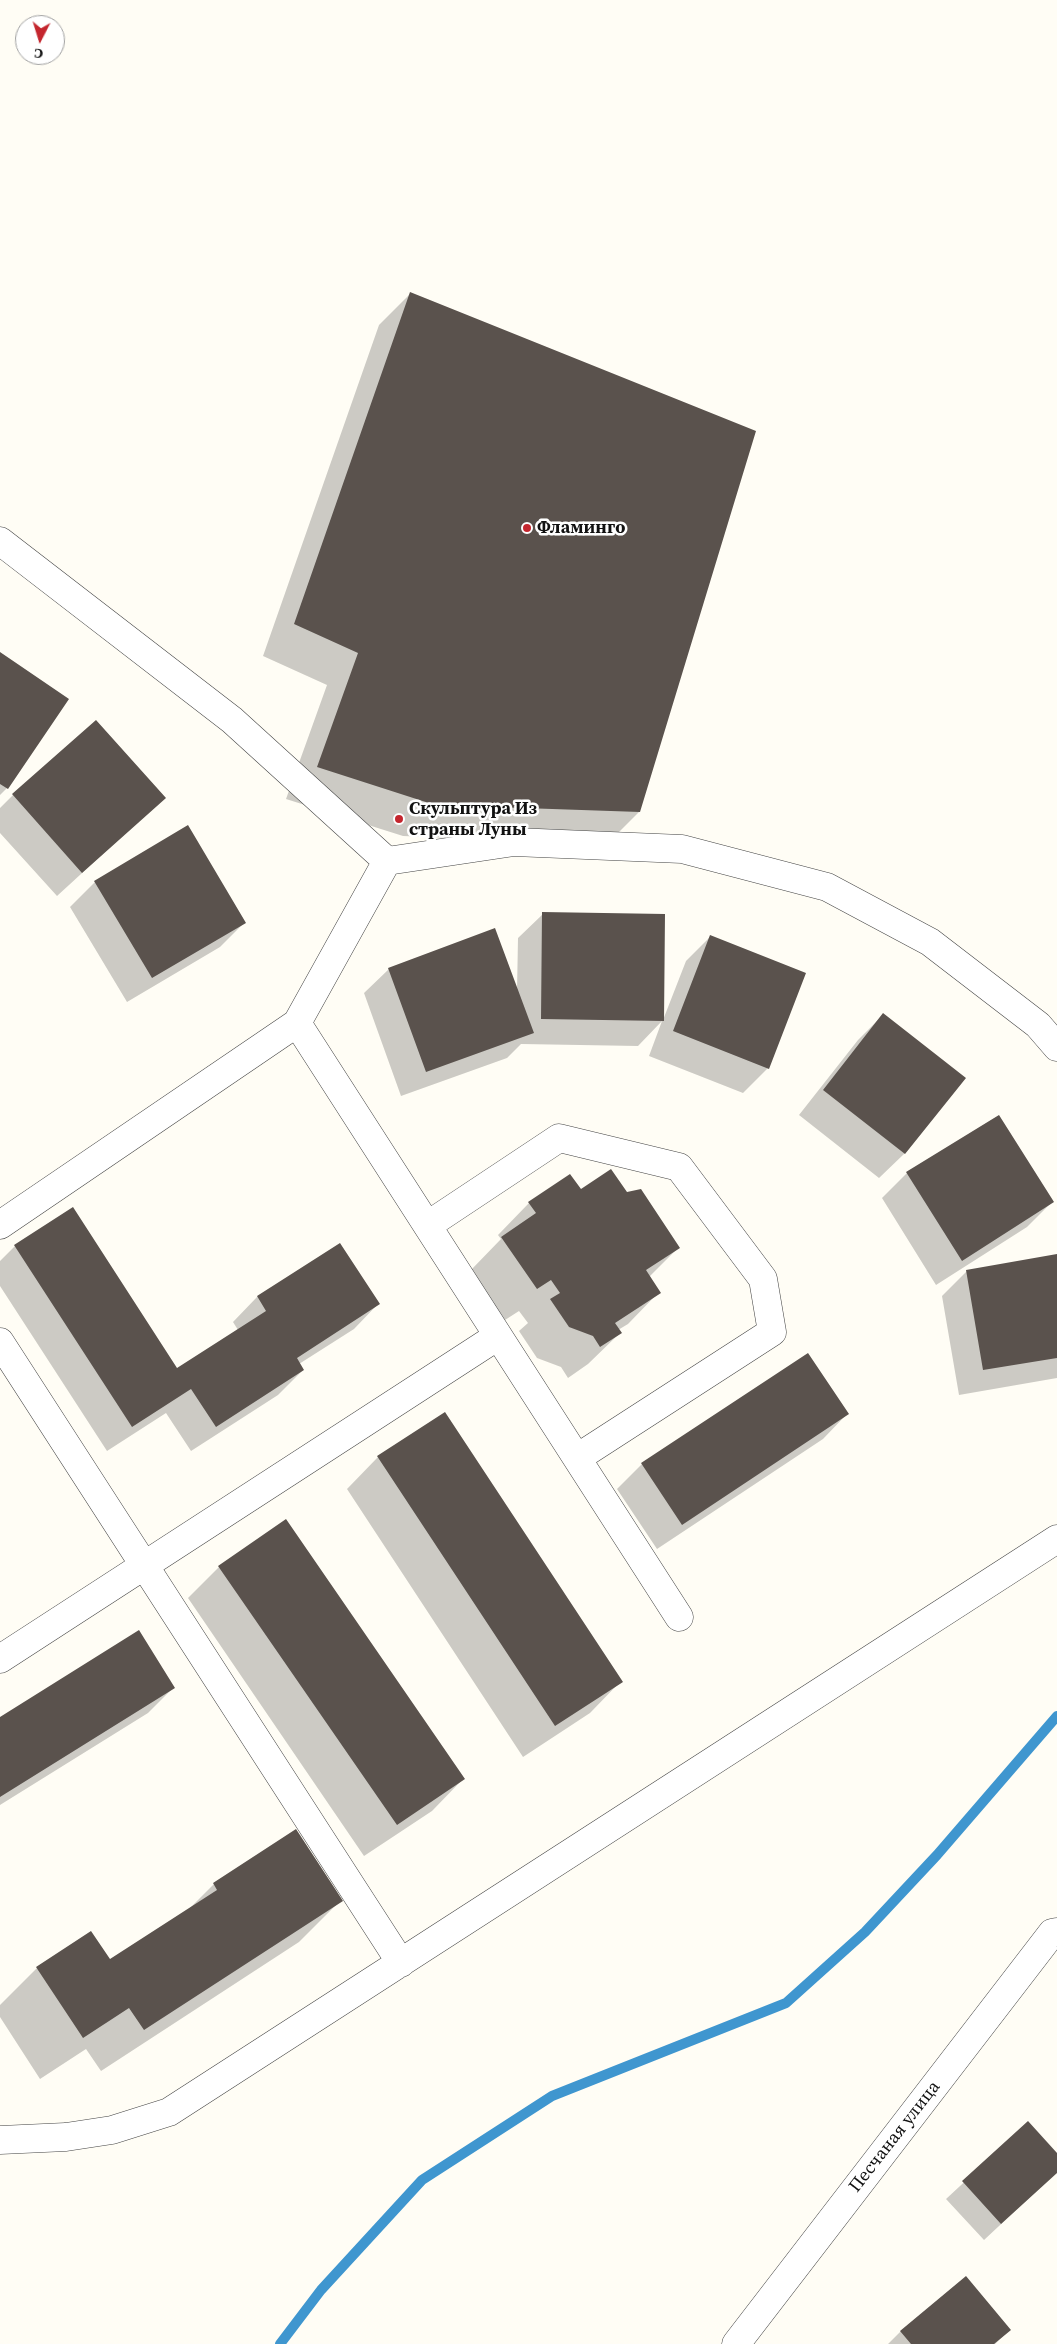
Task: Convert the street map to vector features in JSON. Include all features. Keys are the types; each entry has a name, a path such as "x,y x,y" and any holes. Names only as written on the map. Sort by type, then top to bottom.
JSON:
{"street":[{"path":"0,541 232,720 387,861"},
{"path":"387,861 514,842 682,849 827,887 930,942 1038,1025 1057,1047"},
{"path":"0,1225 298,1023 387,861"},
{"path":"298,1023 679,1617"},
{"path":"428,1225 559,1138 679,1167 763,1280 772,1332 577,1458"},
{"path":"0,1659 498,1336"},
{"path":"0,1342 400,1963"},
{"path":"0,2140 66,2137 112,2130 169,2112 1057,1540"},
{"name":"Песчаная улица","path":"736,2344 1052,1933 1057,1932"}],"building":[{"name":"Фламинго","path":"410,292 756,431 640,812 435,805 317,767 358,653 294,624"},
{"path":"0,652 69,699 8,789 0,784"},
{"path":"96,720 166,798 82,873 12,794"},
{"path":"188,825 246,923 152,978 94,881"},
{"path":"542,912 665,914 664,1021 541,1019"},
{"path":"495,928 534,1033 426,1072 388,968"},
{"path":"710,935 806,973 769,1069 673,1031"},
{"path":"883,1013 966,1078 905,1154 823,1090"},
{"path":"999,1115 1054,1202 962,1261 906,1172"},
{"path":"611,1169 627,1192 641,1189 680,1248 646,1270 661,1293 615,1323 622,1333 600,1347 593,1336 569,1327 550,1299 560,1293 551,1280 537,1289 501,1237 536,1213 528,1202 570,1174 581,1189"},
{"path":"73,1207 177,1368 266,1311 257,1296 340,1243 380,1304 297,1358 304,1370 216,1427 191,1389 132,1427 14,1245"},
{"path":"1057,1254 1057,1358 983,1370 966,1270"},
{"path":"808,1353 849,1414 682,1525 641,1463"},
{"path":"445,1412 623,1682 555,1726 377,1456"},
{"path":"286,1519 465,1779 397,1825 218,1566"},
{"path":"139,1630 175,1688 0,1797 0,1717"},
{"path":"296,1829 343,1901 144,2030 129,2008 83,2038 36,1967 91,1931 110,1959 217,1890 213,1883"},
{"path":"1028,2121 1057,2153 1057,2173 1001,2224 962,2181"},
{"path":"966,2276 1011,2330 994,2344 911,2344 900,2331"}],"waterway":[{"path":"280,2344 321,2290 422,2180 552,2096 786,2003 865,1932 937,1855 1057,1716"}],"place":[{"name":"Фламинго","path":"527,528"},
{"name":"Скульптура Из страны Луны","path":"399,819"}]}
